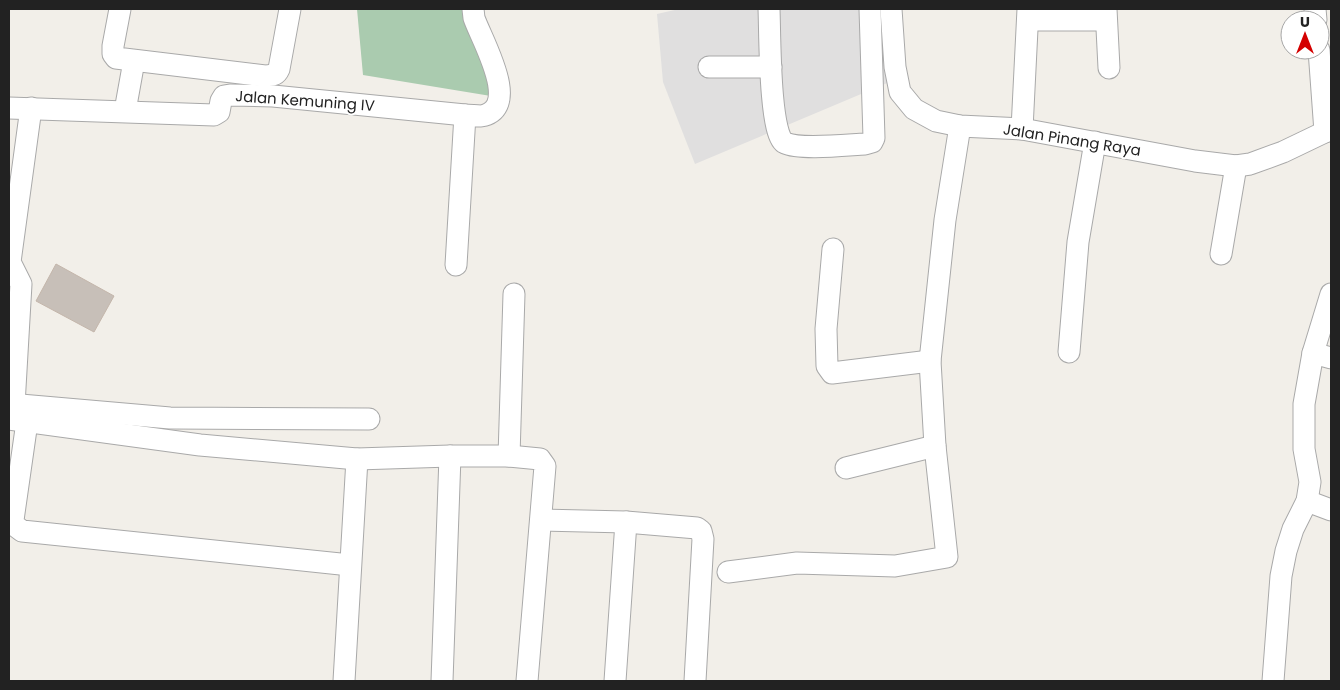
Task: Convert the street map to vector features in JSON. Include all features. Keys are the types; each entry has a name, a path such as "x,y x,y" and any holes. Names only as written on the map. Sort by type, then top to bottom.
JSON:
{"street":[{"path":"120,9 113,46 113,54 116,58 265,76 277,73 281,65 290,9"},
{"path":"456,265 465,115 481,116 493,111 498,103 500,89 496,72 474,18 473,9"},
{"path":"769,9 773,108 779,137 784,143 802,146 865,144 872,142 875,134 870,9"},
{"name":"Jalan Pinang Raya","path":"891,9 894,67 900,92 914,110 936,121 960,126 1022,129 1195,161 1236,166 1250,164 1283,152 1328,131"},
{"path":"1022,129 1028,14 1106,15 1109,68"},
{"path":"1320,60 1328,131"},
{"path":"125,111 134,61"},
{"path":"709,67 771,67"},
{"name":"Jalan Kemuning IV","path":"9,108 214,115 219,112 224,96 230,94 273,96 465,115"},
{"path":"32,108 10,262 21,284 14,413 14,525 22,531 350,565"},
{"path":"728,572 797,563 895,566 947,557 935,446 930,361 945,220 960,126"},
{"path":"1070,352 1078,242 1095,142"},
{"path":"1221,254 1236,166"},
{"path":"833,249 826,328 827,366 829,370 832,373 930,361"},
{"path":"509,456 514,294"},
{"path":"1273,681 1281,576 1293,529 1307,501 1310,482 1304,449 1304,404 1322,356 1331,294"},
{"path":"14,413 170,418 369,419"},
{"path":"14,413 200,445 357,459 450,456 509,456 540,459 545,466 526,681"},
{"path":"846,468 935,446"},
{"path":"442,681 450,456"},
{"path":"344,681 357,459"},
{"path":"1307,501 1331,510"},
{"path":"541,520 626,522 698,528 702,534 695,681"},
{"path":"615,681 626,522"}],"shaded area":[{"path":"679,9 893,9 892,81 695,164 663,82 657,14"}],"green space":[{"path":"357,9 481,9 497,97 363,75"}],"building":[{"path":"56,264 114,296 94,332 36,301"}]}
